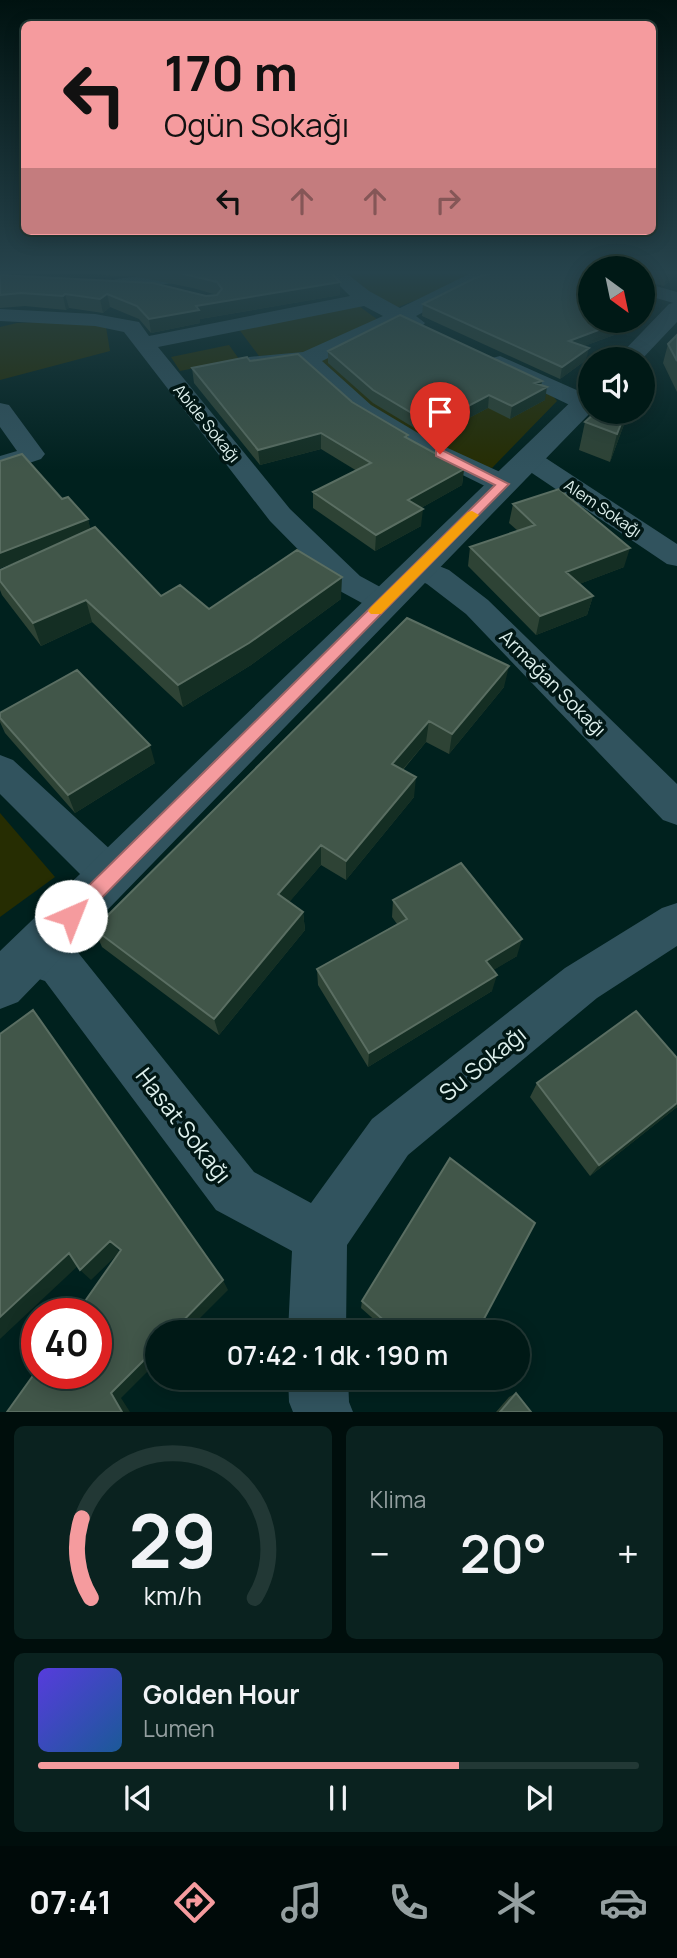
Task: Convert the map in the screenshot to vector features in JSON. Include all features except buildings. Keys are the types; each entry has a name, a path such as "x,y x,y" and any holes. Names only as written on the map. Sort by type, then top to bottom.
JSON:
{"street":[{"name":"Abide Sokağı","path":"141,339 280,515 349,583 384,602"},
{"path":"145,343 150,339"},
{"path":"229,339 244,364 307,359 350,339"},
{"path":"486,357 578,396"},
{"name":"Alem Sokağı","path":"307,359 362,410 419,444 516,472 677,557"},
{"path":"171,378 198,373"},
{"path":"0,410 32,454 0,465"},
{"path":"16,970 578,410"},
{"name":"Armağan Sokağı","path":"419,568 438,577 477,607 677,809"},
{"path":"0,770 110,876"},
{"name":"Su Sokağı","path":"320,1237 390,1137 582,983 677,922"},
{"name":"Hasat Sokağı","path":"16,970 60,965 235,1191 320,1237"},
{"path":"317,1320 320,1237"}],"green space":[{"path":"0,339 108,339 110,351 0,380"},
{"path":"246,339 340,339 306,353 259,356"},
{"path":"362,339 427,339 553,396 557,401 492,468 446,452 381,414 357,396 321,362 322,358"},
{"path":"229,345 239,359 180,371 171,357"},
{"path":"0,813 55,877 0,917"}],"slow traffic":[{"path":"376,611 472,515"}],"route":[{"path":"71,916 503,484 440,454"}]}
